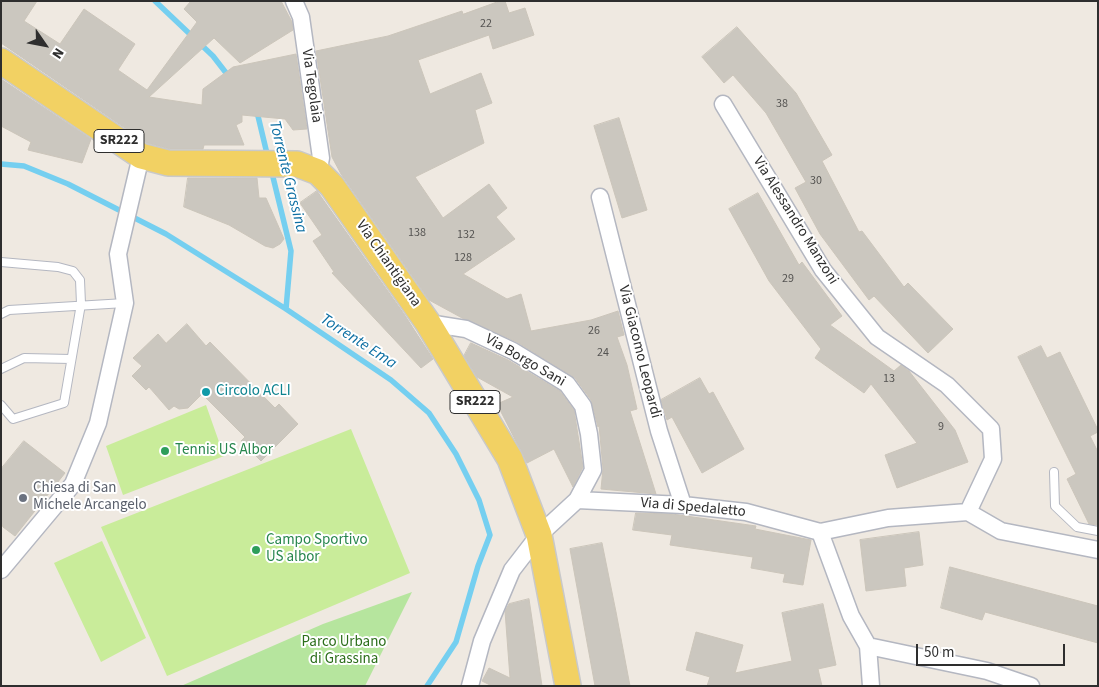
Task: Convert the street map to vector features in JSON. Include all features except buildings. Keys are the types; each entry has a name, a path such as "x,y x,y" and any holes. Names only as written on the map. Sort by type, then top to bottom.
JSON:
{"main road":[{"name":"SR222","path":"1,61 141,156 168,163 256,164 308,168"},
{"name":"Via Chiantigiana","path":"308,168 332,186 363,228 428,323 510,459 539,535 568,686"}],"street":[{"name":"Via Tegolaia","path":"294,1 301,17 322,158 308,168"},
{"name":"Via Alessandro Manzoni","path":"723,104 823,270 877,337 947,385 991,430 993,458 968,512"},
{"path":"1,570 73,484 98,423 125,303 119,273 118,254 141,156"},
{"name":"Via Giacomo Leopardi","path":"600,197 659,430 684,505"},
{"name":"Via Borgo Sani","path":"428,323 466,329 513,351 568,384 583,406 593,470 577,500 539,535 512,570 482,641 470,686"},
{"name":"Via di Spedaletto","path":"577,500 684,505 746,512 820,532 888,518 968,512"},
{"path":"968,512 1001,531 1098,550"},
{"path":"820,532 851,616 868,646 871,686"},
{"path":"868,646 987,671 1031,686"}],"lane":[{"path":"1,262 58,267 73,271 80,280 82,304 64,402 13,420 1,405"},
{"path":"1,314 9,310 82,304 125,303"},
{"path":"1,369 24,358 72,359"},
{"path":"1054,472 1055,506 1077,527 1098,531"}],"green space":[{"name":"Tennis US Albor","path":"206,405 224,456 123,495 106,446"},
{"name":"Campo Sportivo US albor","path":"351,429 410,573 167,676 101,527"},
{"path":"102,541 146,638 101,662 54,563"},
{"name":"Parco Urbano di Grassina","path":"412,592 365,686 181,686 323,624"}],"waterway":[{"name":"Torrente Grassina","path":"155,1 213,56 230,78"},
{"name":"Torrente Grassina","path":"255,112 258,116 268,158"},
{"name":"Torrente Ema","path":"1,164 24,166 68,184 166,234 286,309 391,380 429,413 456,454 479,500 490,535 478,566 456,642 427,686"},
{"name":"Torrente Grassina","path":"271,169 291,251 286,309"}],"place":[{"name":"Circolo ACLI","path":"206,392"},
{"name":"Tennis US Albor","path":"165,451"},
{"name":"Chiesa di San Michele Arcangelo","path":"23,498"},
{"name":"Campo Sportivo US albor","path":"256,550"}]}
